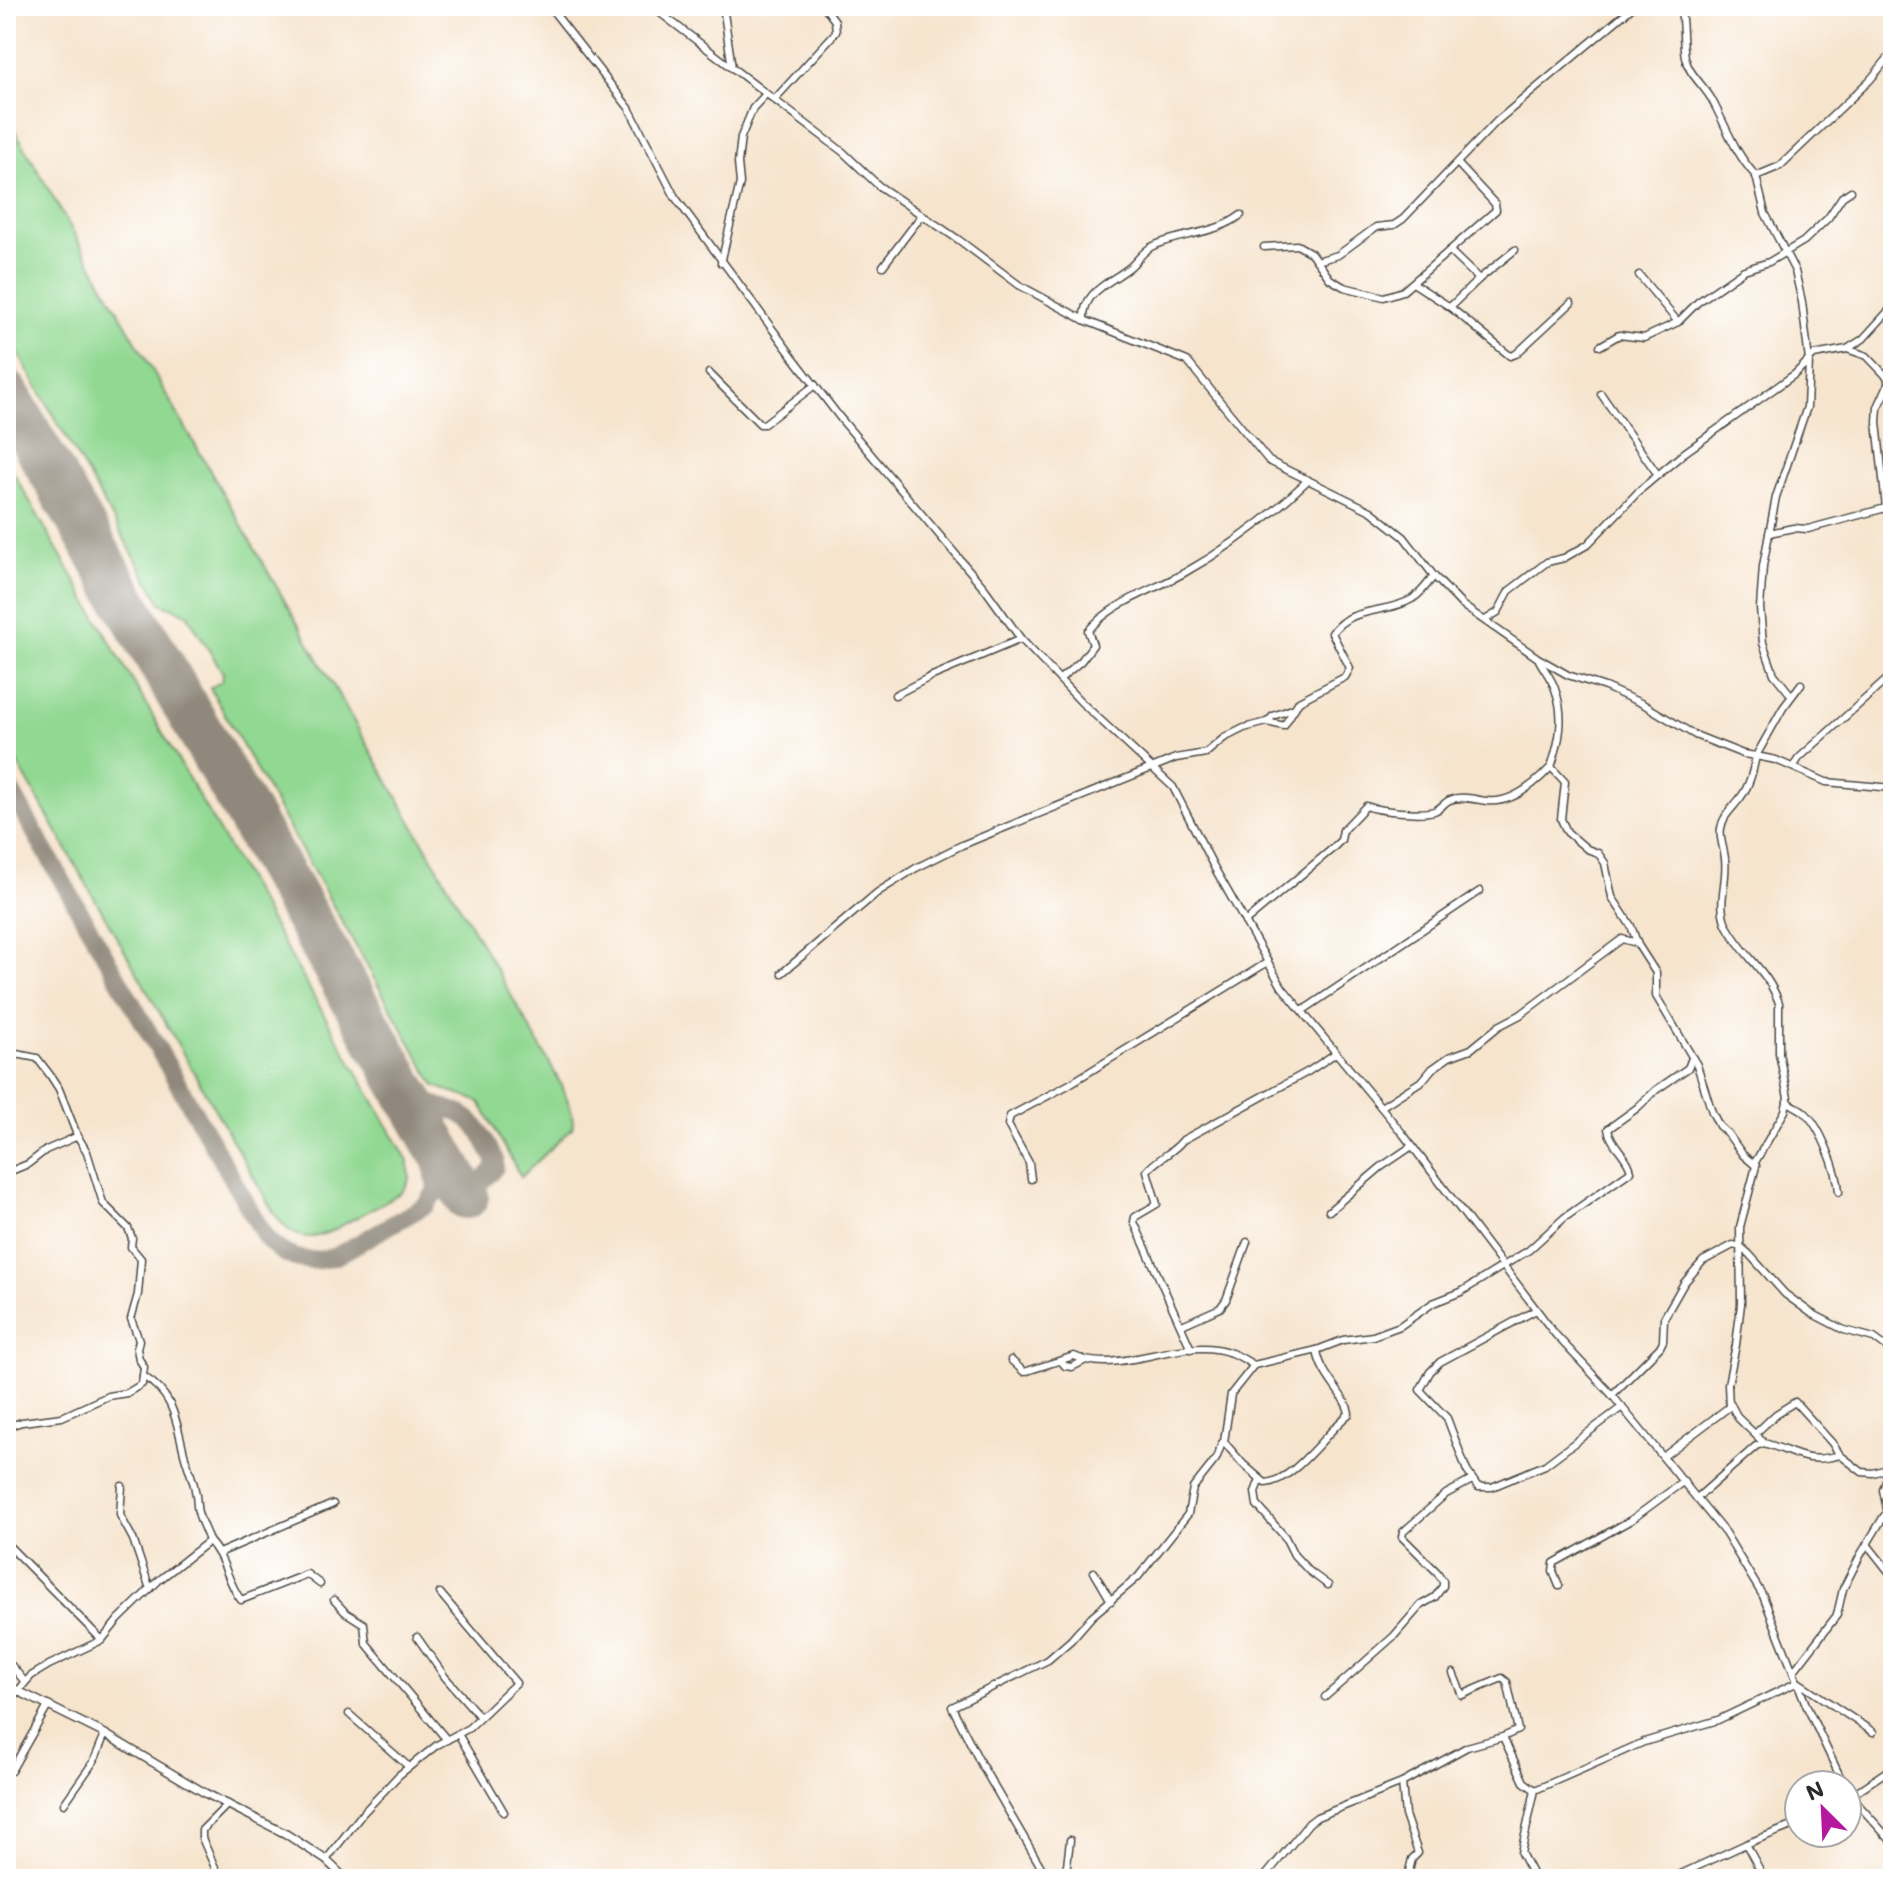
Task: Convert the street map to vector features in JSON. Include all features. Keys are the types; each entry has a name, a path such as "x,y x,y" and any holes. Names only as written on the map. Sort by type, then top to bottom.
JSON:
{"street":[{"path":"549,6 629,108 675,197 721,263 815,385 985,589 1021,639 1173,787 1282,987 1412,1146 1555,1334 1612,1395 1725,1533 1763,1596 1807,1707 1836,1769"},
{"path":"651,6 843,152 879,186 1019,285 1084,320 1187,361 1269,461 1371,511 1404,537 1434,576 1462,605 1538,658 1568,675 1643,704 1695,735 1743,754 1793,767 1826,782 1893,788"},
{"path":"723,6 732,68"},
{"path":"774,100 836,32 835,21 824,6"},
{"path":"1317,261 1338,255 1376,227 1394,225 1419,204 1497,121 1634,6"},
{"path":"1680,6 1689,68 1711,100 1737,155 1756,176 1765,213 1795,271 1802,302 1809,361 1807,407 1789,464 1781,479 1769,533 1760,608 1763,643 1774,674 1791,695"},
{"path":"1756,176 1780,166 1870,80 1893,52"},
{"path":"721,263 740,183 738,163 741,137 753,108 766,94"},
{"path":"1264,247 1297,245 1317,261 1330,279 1369,295 1384,297 1403,291 1496,210 1495,204 1458,164"},
{"path":"1600,346 1619,335 1644,338 1678,322 1698,302 1744,270 1785,254 1819,227 1834,206 1851,191"},
{"path":"883,266 922,215"},
{"path":"1084,320 1086,302 1101,285 1129,267 1150,247 1229,224 1241,215"},
{"path":"1450,307 1515,250"},
{"path":"1450,251 1479,279"},
{"path":"1639,275 1678,322"},
{"path":"1413,283 1450,307 1510,356 1516,354 1571,303"},
{"path":"1485,620 1498,612 1509,591 1547,562 1564,558 1587,545 1658,475 1821,352 1847,349 1863,339 1893,306"},
{"path":"1769,533 1793,528 1808,529 1890,507 1877,422 1878,407 1891,385 1867,356 1847,349"},
{"path":"709,373 760,424 815,385"},
{"path":"1601,394 1658,475"},
{"path":"1060,679 1081,661 1093,645 1088,631 1095,623 1116,607 1186,572 1280,507 1308,480"},
{"path":"782,973 878,892 962,845 1152,767 1176,758 1206,753 1224,738 1244,728 1267,722 1284,726 1299,701 1345,677 1350,668 1332,633 1338,625 1363,613 1413,599 1434,576"},
{"path":"895,695 1021,639"},
{"path":"1245,922 1332,849 1341,840 1343,830 1366,806 1380,811 1434,811 1448,800 1463,798 1499,802 1533,784 1551,767 1562,732 1556,690 1538,658"},
{"path":"1793,767 1799,758 1893,674"},
{"path":"1801,684 1762,741 1750,781 1727,813 1721,828 1726,925 1744,952 1769,978 1779,1003 1779,1053 1788,1090 1785,1111 1754,1164 1754,1177 1740,1227 1741,1304 1728,1384 1729,1401 1738,1418 1764,1443 1806,1459 1828,1460 1840,1455"},
{"path":"1267,722 1273,716 1295,708"},
{"path":"1551,767 1565,782 1561,819 1567,832 1587,849 1598,853 1605,863 1612,897 1656,973 1656,996 1697,1065 1707,1101 1719,1126 1754,1164"},
{"path":"1302,1011 1480,891"},
{"path":"1381,1107 1423,1080 1449,1057 1471,1049 1499,1026 1520,1015 1622,939 1637,943"},
{"path":"1031,1179 1029,1163 1008,1125 1010,1116 1068,1085 1268,962"},
{"path":"6,1052 37,1058 46,1069 59,1089 87,1152 103,1203 125,1223 132,1238 131,1247 141,1259 138,1294 131,1319 144,1367 142,1384 127,1393 108,1396 62,1417 6,1427"},
{"path":"1191,1349 1134,1222 1135,1217 1156,1205 1147,1174 1149,1169 1173,1153 1183,1140 1336,1053"},
{"path":"1048,1879 981,1764 952,1707 1048,1660 1138,1577 1188,1514 1193,1488 1207,1472 1224,1442 1231,1394 1254,1365 1317,1350 1343,1340 1373,1336 1400,1326 1433,1303 1461,1292 1529,1250 1564,1218 1631,1171 1631,1165 1609,1137 1608,1129 1688,1068 1692,1058"},
{"path":"1787,1101 1805,1112 1816,1129 1837,1174 1839,1192"},
{"path":"6,1173 78,1136"},
{"path":"1329,1211 1381,1167 1412,1146"},
{"path":"1182,1325 1220,1308 1226,1300 1247,1242"},
{"path":"1612,1395 1660,1347 1664,1318 1697,1266 1728,1246 1741,1247 1795,1302 1844,1330 1874,1338 1893,1356"},
{"path":"1536,1310 1440,1362 1420,1390 1447,1418 1472,1480 1478,1487 1492,1487 1545,1465 1622,1407"},
{"path":"1011,1360 1024,1372 1061,1361 1065,1366 1072,1367 1084,1361 1191,1349 1230,1352 1254,1365"},
{"path":"1224,1442 1265,1483 1281,1479 1297,1466 1332,1427 1349,1414 1347,1405 1329,1381 1317,1350"},
{"path":"143,1376 157,1384 175,1413 186,1462 199,1496 196,1507 209,1541 219,1553 232,1588 241,1600 307,1574 320,1584"},
{"path":"1664,1456 1725,1411 1729,1401"},
{"path":"1755,1434 1776,1414 1795,1402 1840,1455 1862,1472 1873,1473 1892,1466"},
{"path":"1697,1498 1756,1446 1764,1443"},
{"path":"1793,1672 1837,1615 1843,1589 1884,1516 1891,1513 1883,1490 1892,1466"},
{"path":"1260,1479 1255,1492 1257,1505 1285,1537 1294,1555 1328,1585"},
{"path":"1325,1697 1394,1636 1416,1610 1435,1597 1443,1586 1437,1572 1402,1537 1403,1532 1446,1494 1472,1480"},
{"path":"1559,1586 1553,1571 1554,1563 1631,1520 1684,1481"},
{"path":"122,1486 120,1515 133,1539 150,1589"},
{"path":"219,1553 333,1504"},
{"path":"18,1691 49,1665 102,1640 150,1589 209,1541"},
{"path":"6,1543 102,1640"},
{"path":"1867,1544 1893,1577"},
{"path":"1094,1572 1111,1601"},
{"path":"326,1860 363,1813 409,1767 480,1717 516,1683 440,1593"},
{"path":"334,1600 345,1612 364,1624 366,1643 447,1740"},
{"path":"417,1637 445,1677 480,1717"},
{"path":"6,1659 25,1682"},
{"path":"1263,1879 1317,1817 1402,1783 1467,1747 1518,1730 1507,1682 1502,1678 1462,1695 1453,1673"},
{"path":"1798,1682 1873,1732"},
{"path":"1535,1790 1644,1742 1718,1720 1798,1682"},
{"path":"6,1685 105,1734 286,1834 326,1860 341,1877"},
{"path":"11,1771 48,1706"},
{"path":"349,1714 409,1767"},
{"path":"64,1804 94,1761 105,1734"},
{"path":"458,1734 504,1812"},
{"path":"1503,1737 1524,1782 1535,1790"},
{"path":"1863,1786 1893,1767"},
{"path":"1402,1783 1405,1815 1418,1853 1412,1859 1407,1879"},
{"path":"1535,1790 1521,1853 1535,1879"},
{"path":"220,1879 202,1838 202,1830 228,1804"},
{"path":"1863,1812 1893,1843"},
{"path":"1670,1879 1783,1829"},
{"path":"1057,1879 1067,1866 1070,1840"},
{"path":"1746,1844 1762,1874 1759,1879"}],"green space":[{"path":"6,115 557,1076 570,1106 572,1128 521,1177 480,1102 435,1086 210,688 222,681 223,673 187,614 161,603 6,332"},
{"path":"6,460 408,1161 410,1178 403,1191 324,1234 304,1237 294,1233 274,1213 6,743"}],"taxiway":[{"path":"6,398 11,402"},
{"path":"6,782 266,1238 299,1259 318,1260 338,1255 426,1205 436,1191 433,1168"},
{"path":"404,1087 421,1100 456,1112 472,1122 495,1160 495,1167 472,1186 464,1187 449,1181 433,1168 428,1131"}],"runway":[{"path":"6,393 466,1196"}]}
